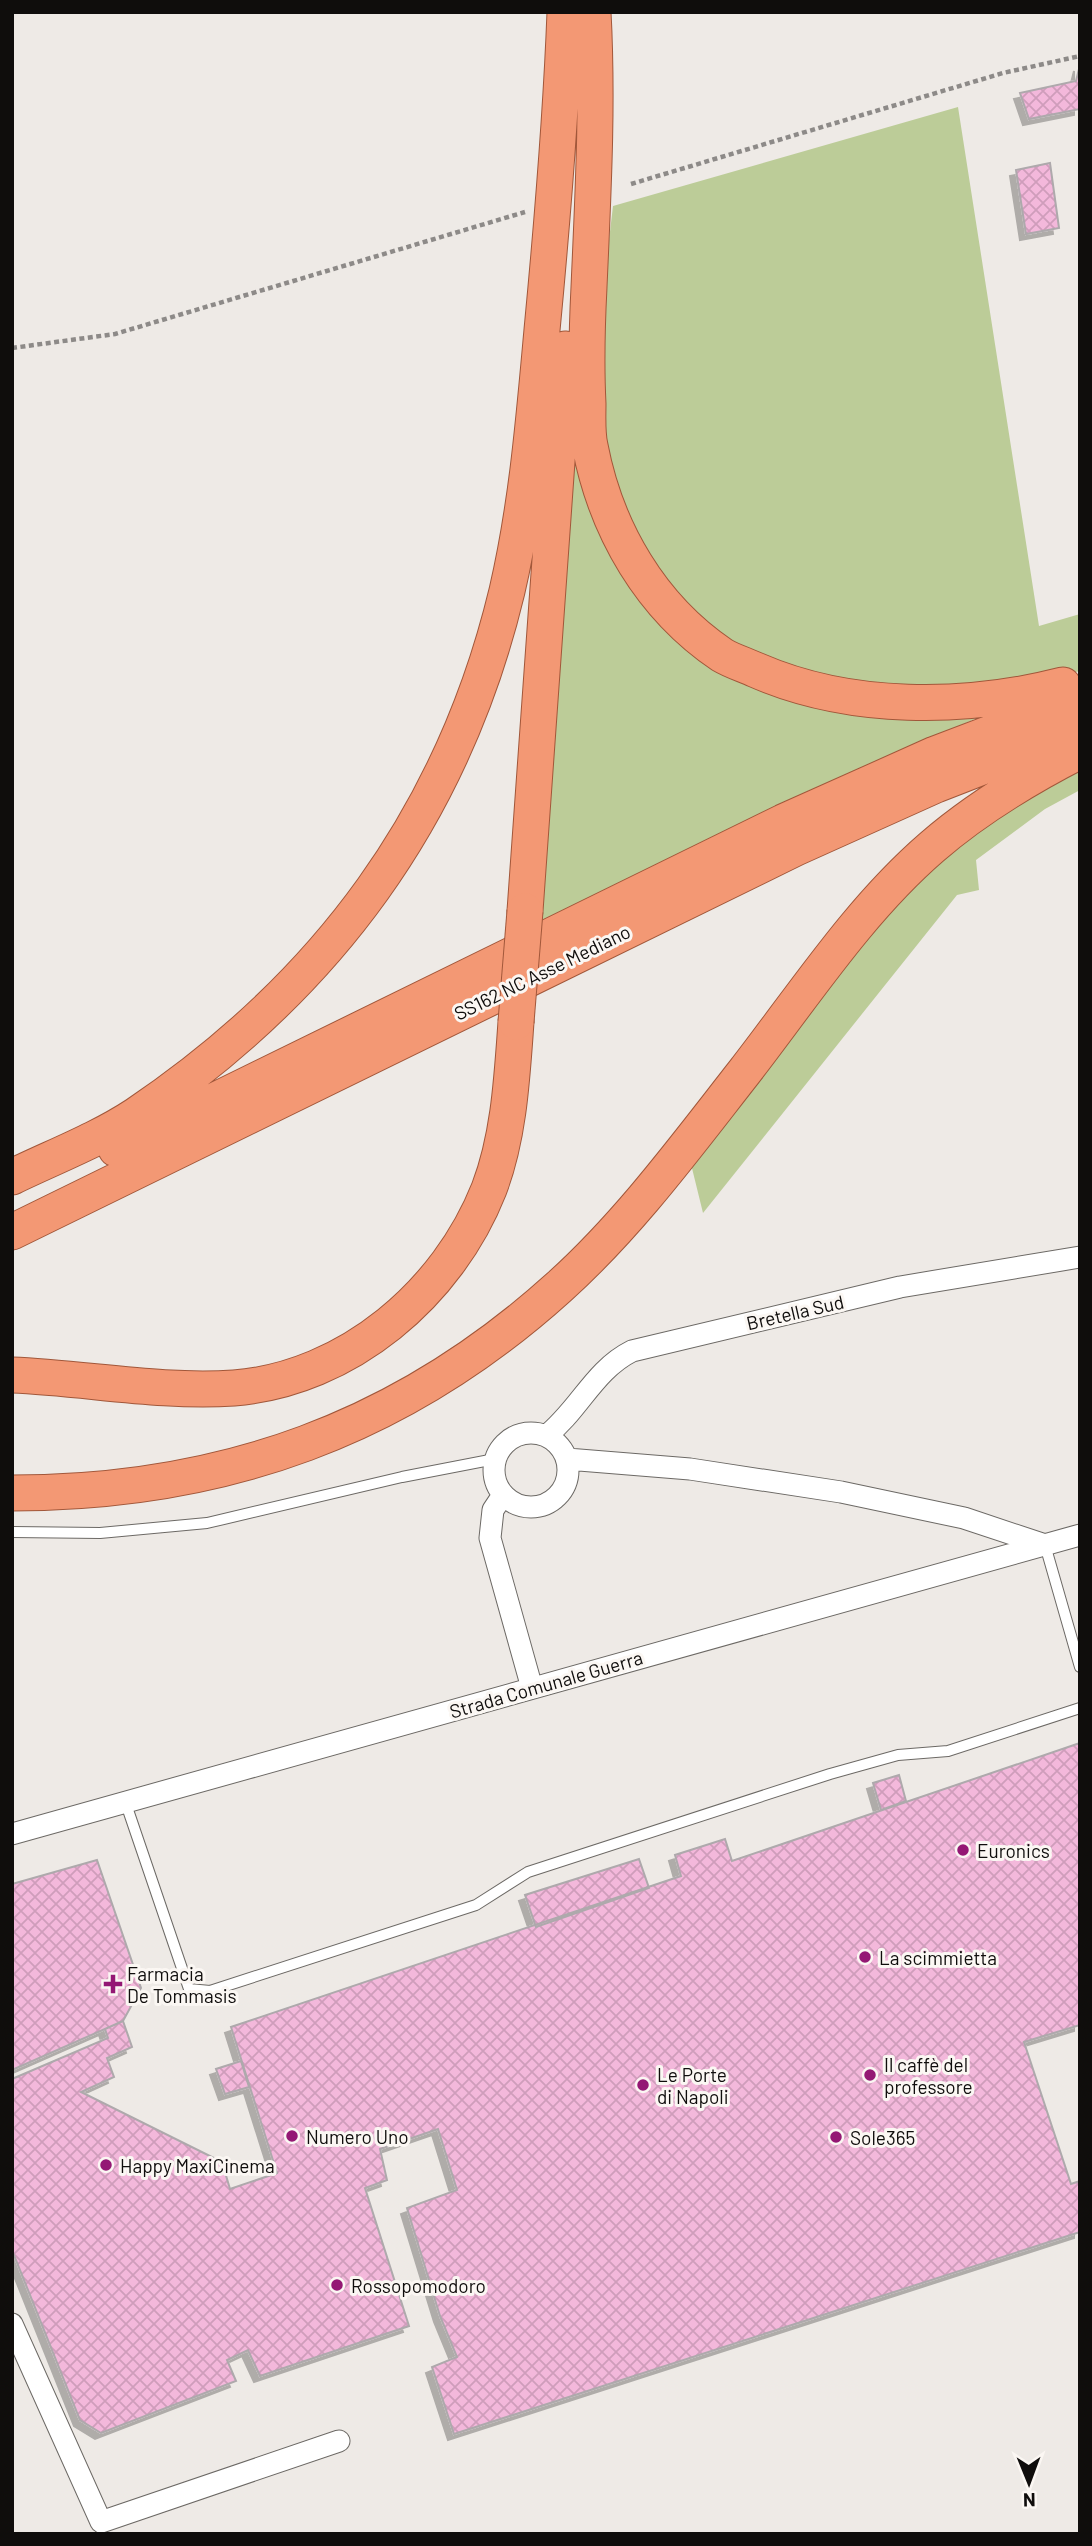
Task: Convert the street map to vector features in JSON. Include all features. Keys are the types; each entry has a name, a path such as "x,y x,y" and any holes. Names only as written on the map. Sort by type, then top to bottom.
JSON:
{"highway":[{"path":"12,1177 132,1117 200,1068 269,1012 335,939 394,859 436,786 465,726 488,661 507,590 526,495 548,265 565,12"},
{"path":"12,1375 156,1388 238,1387 306,1371 337,1358 379,1332 414,1303 468,1234 489,1188 504,1130 516,1022 564,392 586,12"},
{"path":"593,12 596,153 586,358 589,445 615,529 642,577 680,621 724,656 782,681 840,694 918,703 978,701 1031,693 1080,680"},
{"name":"SS162 NC Asse Mediano","path":"12,1199 783,822 935,754 1080,699"},
{"name":"SS162 NC Asse Mediano","path":"12,1232 796,848 936,785 1080,730"},
{"path":"12,1493 126,1488 180,1480 281,1453 409,1397 503,1335 561,1285 612,1233 696,1134 851,933 891,887 931,848 981,808 1034,774 1080,751"}],"street":[{"name":"Bretella Sud","path":"546,1436 573,1409 607,1367 632,1351 900,1287 1080,1257"},
{"path":"521,1434 546,1436 557,1442 567,1459 568,1475 565,1487 548,1503 525,1506 503,1495 494,1472 495,1459 501,1448 521,1434"},
{"path":"567,1459 690,1469 841,1492 964,1518 1045,1545"},
{"path":"503,1495 493,1510 490,1538 532,1688"},
{"name":"Strada Comunale Guerra","path":"12,1834 1080,1535"},
{"path":"12,2324 101,2522 339,2441"}],"lane":[{"path":"12,1532 100,1533 207,1523 402,1477 495,1459"},
{"path":"1045,1545 1080,1667"},
{"path":"126,1804 189,1989 210,1991 476,1905 528,1872 830,1774 898,1755 948,1751 1080,1707"}],"path":[{"path":"631,184 1003,73 1080,56"},
{"path":"12,348 115,334 536,209"}],"green space":[{"path":"958,107 1039,626 1080,614 1080,671 1037,682 899,690 782,671 694,622 634,544 601,453 604,283 613,206"},
{"path":"572,389 581,440 714,662 982,716 808,791 539,926"},
{"path":"1080,759 1080,790 1045,809 976,860 979,890 957,895 703,1213 689,1156 887,905 967,828"}],"building":[{"path":"1080,65 1080,109 1029,119 1020,93 1076,81"},
{"path":"1050,163 1059,228 1026,234 1016,170"},
{"name":"Le Porte di Napoli","path":"1080,1743 1080,2025 1024,2042 1071,2184 1080,2181 1080,2232 454,2434 432,2367 457,2357 440,2316 407,2208 457,2190 438,2129 380,2149 387,2180 365,2188 409,2326 260,2376 248,2350 227,2360 236,2381 101,2433 80,2420 12,2250 12,2079 108,2038 105,2029 123,2021 132,2047 107,2058 114,2077 81,2092 222,2162 230,2189 277,2173 231,2027 681,1876 675,1855 725,1839 732,1861"},
{"path":"899,1775 906,1801 881,1810 873,1783"},
{"path":"639,1859 649,1888 536,1927 525,1895"},
{"path":"97,1860 141,1988 123,2021 12,2070 12,1884"},
{"path":"241,2061 249,2087 225,2094 216,2069"}],"place":[{"name":"Euronics","path":"963,1850"},
{"name":"La scimmietta","path":"865,1957"},
{"name":"Farmacia De Tommasis","path":"113,1984"},
{"name":"Il caffè del professore","path":"870,2075"},
{"name":"Le Porte di Napoli","path":"643,2085"},
{"name":"Numero Uno","path":"292,2136"},
{"name":"Sole365","path":"836,2137"},
{"name":"Happy MaxiCinema","path":"106,2165"},
{"name":"Rossopomodoro","path":"337,2285"}]}
